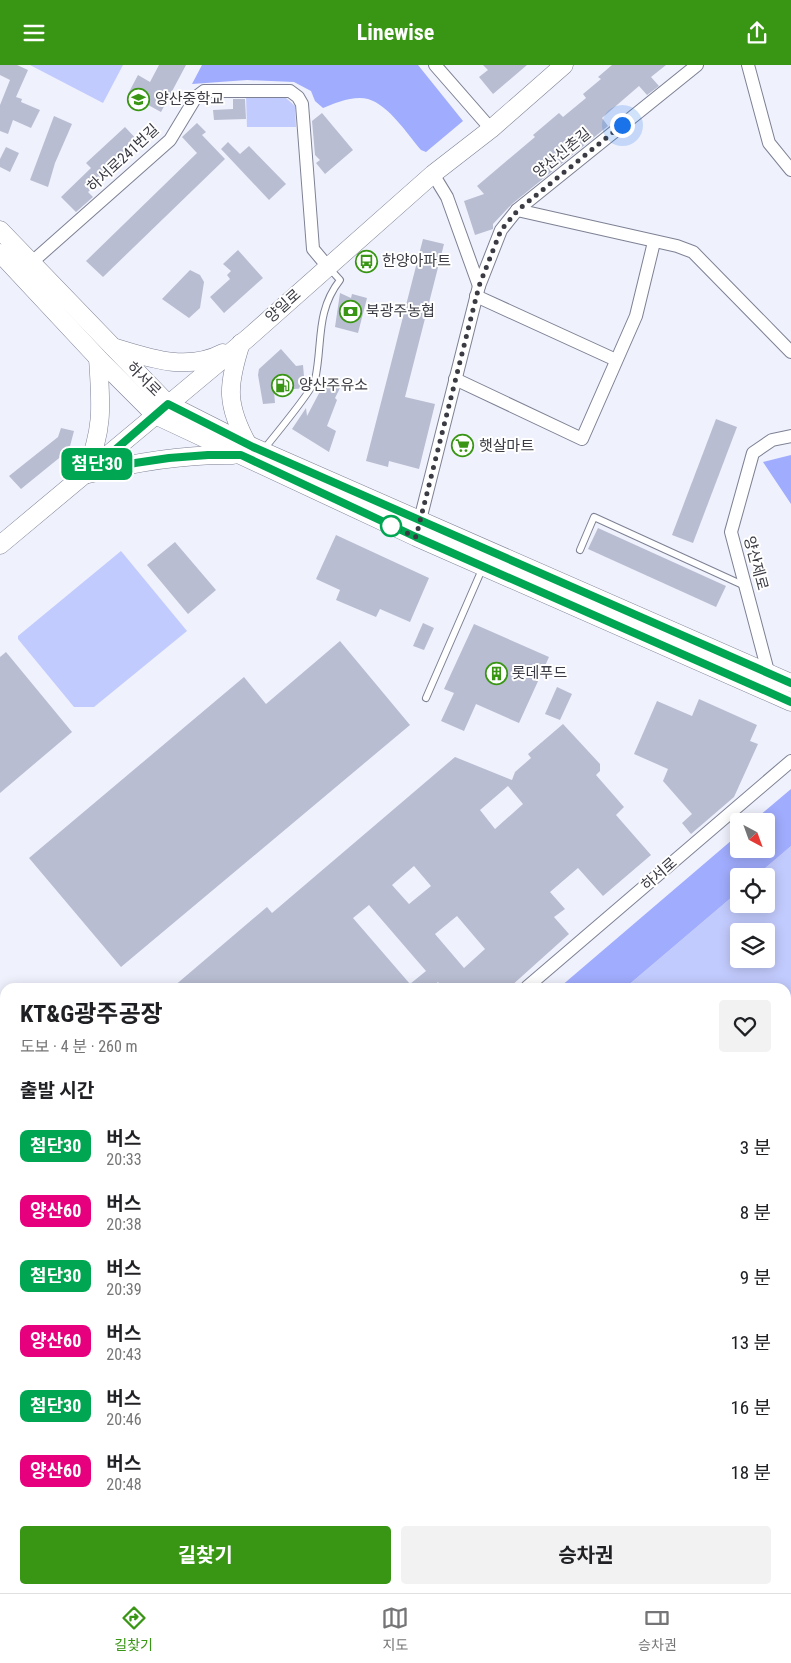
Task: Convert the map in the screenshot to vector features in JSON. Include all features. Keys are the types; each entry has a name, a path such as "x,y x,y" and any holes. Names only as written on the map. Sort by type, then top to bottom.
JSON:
{"main road":[{"name":"양일로","path":"0,545 86,475 241,343 433,174 491,129 564,65"},
{"name":"하서로","path":"0,230 31,263 104,352"},
{"name":"하서로","path":"0,253 162,409 251,450 420,519 770,676 791,683"},
{"path":"86,475 97,445 102,411 104,352 170,363 212,359 241,343"},
{"path":"86,475 135,463 251,450 239,428 231,398 230,382 241,343"},
{"name":"하서로","path":"251,450 416,537 791,702"}],"street":[{"path":"435,65 491,129"},
{"name":"양산신촌길","path":"416,537 477,291 501,230 518,210 698,65"},
{"path":"748,65 769,143 791,170"},
{"name":"하서로241번길","path":"31,263 170,140 188,110 204,91 290,91 298,97 302,104 314,249 328,267"},
{"path":"433,174 447,197 477,291 616,360"},
{"path":"518,210 693,252 791,352"},
{"path":"455,379 582,439 636,316 654,242"},
{"name":"양산제로","path":"772,694 770,676 731,532 753,453 772,440 791,435"},
{"name":"하서로","path":"532,983 791,761"}],"lane":[{"path":"251,450 315,383 320,329 329,294 340,280 328,267"},
{"path":"580,551 594,517 746,586"},
{"path":"426,699 490,550"}],"shaded area":[{"path":"30,65 123,65 103,103"},
{"path":"202,65 418,65 463,121 426,152 421,150 391,114 376,102 357,98 323,108 315,101 311,91 294,82 247,80 192,84"},
{"path":"246,96 286,98 295,106 296,127 247,127"},
{"path":"791,455 791,504 763,462"},
{"path":"121,551 187,631 94,707 74,707 18,639 18,636"},
{"path":"791,789 791,846 765,868 730,868 730,899 631,983 565,983 730,842 730,858 775,858 775,813 762,813"},
{"path":"791,846 791,983 631,983 730,899 730,913 775,913 775,868 765,868"}],"building":[{"path":"0,65 17,65 28,70 16,97 22,99 21,102 40,110 31,128 13,120 8,134 0,131 0,105 10,80 0,75"},
{"path":"159,65 186,65 161,112 128,94 138,75 150,82"},
{"path":"483,65 527,65 493,94 479,77 488,70"},
{"path":"612,65 666,65 651,77 659,86 647,95 639,86 602,118 608,126 512,204 493,224 493,229 475,235 464,201 484,194 477,186 535,137 533,135 559,113 563,117 586,98 583,94 601,79 598,77"},
{"path":"233,99 245,99 246,119 214,120 213,110 233,109"},
{"path":"322,113 353,150 325,174 316,163 320,160 315,155 312,121"},
{"path":"54,116 72,124 55,163 48,187 30,180"},
{"path":"197,123 206,132 202,135 225,159 103,277 86,261 197,153 182,137"},
{"path":"125,127 140,143 88,192 93,197 76,212 61,197 91,168 86,163"},
{"path":"228,142 240,154 249,146 286,184 269,200 221,149"},
{"path":"6,147 19,153 10,172 0,167 0,159"},
{"path":"423,239 444,244 405,397 435,404 419,469 389,461 388,467 366,461"},
{"path":"238,250 263,278 224,313 210,297 230,279 227,275 231,271 223,264"},
{"path":"190,270 200,275 204,282 200,308 189,318 162,299"},
{"path":"340,293 351,298 352,294 367,298 358,333 335,327"},
{"path":"281,349 296,366 303,365 305,388 274,391 275,403 263,404 258,375 259,369"},
{"path":"326,380 340,388 327,426 336,431 329,452 292,429 306,408 307,416"},
{"path":"716,419 737,427 693,543 672,535"},
{"path":"61,428 74,431 69,450 21,489 9,476 58,437"},
{"path":"598,528 726,586 716,607 588,549"},
{"path":"336,535 429,578 410,622 380,609 376,617 336,600 340,590 316,579"},
{"path":"175,542 216,590 188,614 147,565"},
{"path":"423,623 434,628 424,650 413,646"},
{"name":"롯데푸드","path":"474,624 549,657 519,723 476,704 464,731 441,721 454,693 444,689"},
{"path":"340,641 410,725 121,967 29,858 244,677 266,704"},
{"path":"6,652 72,732 0,793 0,657"},
{"path":"557,687 572,694 560,720 545,714"},
{"path":"699,699 757,725 750,741 758,744 734,797 691,834 682,823 692,814 663,781 668,769 634,754 657,701 692,716"},
{"path":"563,724 600,764 600,771 596,775 624,807 616,815 651,855 603,896 578,868 550,892 565,909 554,917 569,934 514,983 411,983 426,971 369,905 353,918 409,983 178,983 267,907 272,913 455,757 512,780 515,772 531,758 528,754","holes":["508,786 523,804 495,829 480,810","414,866 431,886 409,904 392,885","457,916 485,949 464,968 435,934"]}],"bus line":[{"name":"첨단30","path":"791,683 770,676 420,519 253,447 168,404 86,475 135,463 169,458 241,455 416,537 791,702"}],"place":[{"name":"양산중학교","path":"139,99"},
{"name":"한양아파트","path":"366,261"},
{"name":"북광주농협","path":"350,311"},
{"name":"양산주유소","path":"283,385"},
{"name":"햇살마트","path":"463,446"},
{"name":"롯데푸드","path":"496,673"}],"route":[{"path":"391,526 416,537 479,286 491,250 501,230 518,210 622,125"}]}
